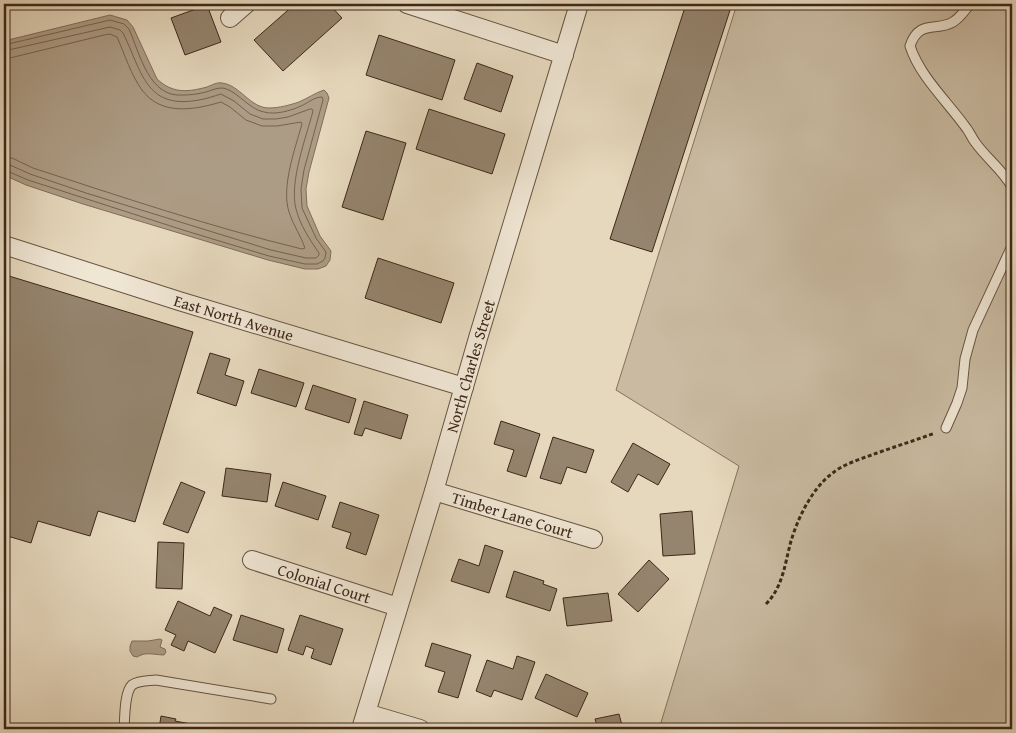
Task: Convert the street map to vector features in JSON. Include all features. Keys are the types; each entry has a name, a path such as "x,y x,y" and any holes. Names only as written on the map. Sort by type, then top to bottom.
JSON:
{"street":[{"path":"230,18 246,4"},
{"path":"407,4 564,55"},
{"name":"North Charles Street","path":"364,721 580,4"},
{"name":"East North Avenue","path":"4,245 179,301 464,388"},
{"name":"Timber Lane Court","path":"434,491 593,539"},
{"name":"Colonial Court","path":"252,560 398,607"},
{"path":"364,721 420,729"}],"lane":[{"path":"970,4 954,21 946,25 924,29 915,34 910,46 912,54 937,91 1012,187"},
{"path":"946,428 962,388 965,359 973,330 1012,246"},
{"path":"124,729 127,693 132,686 141,681 156,680 270,699"}],"path":[{"path":"766,604 778,589 791,541 800,517 814,492 829,475 850,463 946,428"}],"shaded area":[{"path":"737,4 1012,4 1012,729 659,729 739,466 616,390"}],"water":[{"path":"110,15 127,20 133,27 157,79 169,87 187,91 222,83 234,88 256,104 269,108 299,102 324,90 327,93 329,98 306,189 307,206 320,236 331,251 330,260 326,266 318,269 305,269 268,260 83,204 26,185 4,175 4,41"},
{"path":"162,640 160,647 165,649 166,652 164,655 144,654 137,657 133,656 130,651 132,641"}],"building":[{"path":"295,4 329,4 342,18 283,71 254,40"},
{"path":"686,4 732,4 652,252 610,239"},
{"path":"207,5 221,42 185,55 171,18"},
{"path":"379,35 455,60 442,100 366,75"},
{"path":"477,63 513,76 501,112 464,99"},
{"path":"429,109 505,134 492,174 416,149"},
{"path":"366,131 406,143 383,220 342,207"},
{"path":"378,258 454,283 441,323 365,298"},
{"path":"9,276 193,332 135,522 98,511 90,536 38,521 31,543 4,535 4,291"},
{"path":"210,353 230,359 225,375 244,381 236,406 197,393"},
{"path":"259,369 304,383 296,407 251,393"},
{"path":"313,385 356,399 349,423 305,409"},
{"path":"364,401 408,415 401,439 365,428 362,436 354,434"},
{"path":"501,421 540,434 526,477 507,471 514,450 494,444"},
{"path":"553,437 594,450 586,473 567,467 561,484 540,478"},
{"path":"633,443 670,464 658,485 638,474 628,492 611,482"},
{"path":"226,468 271,474 267,502 222,496"},
{"path":"181,482 205,492 188,533 163,524"},
{"path":"283,482 326,496 318,520 275,506"},
{"path":"340,502 379,515 366,555 346,548 351,533 332,527"},
{"path":"692,511 695,554 663,556 660,514"},
{"path":"158,542 184,543 182,589 156,588"},
{"path":"485,545 503,551 489,593 451,581 459,559 479,566"},
{"path":"649,560 669,579 638,612 618,594"},
{"path":"514,571 544,581 543,584 557,589 550,611 506,597"},
{"path":"608,593 612,621 567,626 563,598"},
{"path":"178,601 210,616 214,607 232,615 215,653 188,641 184,651 171,645 176,635 165,630"},
{"path":"241,615 284,629 277,653 233,640"},
{"path":"300,615 343,629 331,665 311,658 314,649 306,646 303,655 288,650"},
{"path":"432,643 471,655 458,698 438,692 445,672 425,666"},
{"path":"517,656 535,662 522,700 494,690 491,697 476,691 487,660 513,669"},
{"path":"546,674 588,693 577,717 535,698"},
{"path":"619,714 623,729 598,729 595,719"},
{"path":"161,716 176,719 175,721 217,729 159,729"}]}
